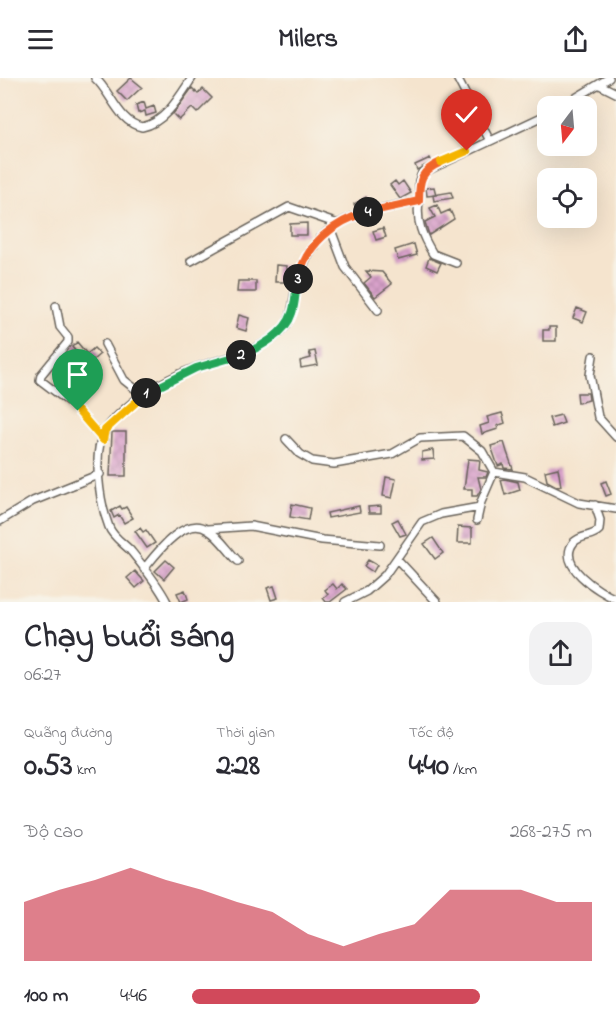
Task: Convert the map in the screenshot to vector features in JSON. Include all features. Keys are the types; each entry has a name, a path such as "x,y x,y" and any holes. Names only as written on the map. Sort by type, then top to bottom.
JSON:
{"street":[{"path":"95,78 104,86 130,123 142,127 157,120 172,107 192,78"},
{"path":"457,78 490,141"},
{"path":"580,96 609,78"},
{"path":"600,85 616,93"},
{"path":"456,264 433,254 419,227 417,215 419,181 422,173 537,119"},
{"path":"167,602 144,569 110,530 100,500 99,454 105,430 143,395 196,368 243,355 283,328 292,313 301,265 314,242 338,224 354,216 419,201"},
{"path":"191,261 289,207 338,224"},
{"path":"331,230 345,267 378,310"},
{"path":"56,306 60,327 68,337 68,342 41,375 40,380 73,405 103,440"},
{"path":"105,344 124,380 143,395"},
{"path":"593,356 590,375 598,417 616,437"},
{"path":"286,439 300,454 312,461 334,464 392,454 420,438 463,436 482,451 494,472"},
{"path":"494,472 525,477 579,503 616,509"},
{"path":"477,520 494,472"},
{"path":"0,521 33,501 99,474"},
{"path":"595,506 600,520 599,530 576,540 569,552 570,558 581,576 616,599"},
{"path":"345,602 372,587 397,559 422,522 441,514 480,507"},
{"path":"144,569 161,547 182,531 197,527 208,529 251,526 322,540 380,545"},
{"path":"208,529 238,561"},
{"path":"397,559 437,602"}],"building":[{"path":"131,78 142,87 127,101 117,91"},
{"path":"192,88 198,94 203,89 212,98 197,113 192,108 179,120 173,114"},
{"path":"144,102 146,109 154,106 156,113 146,116 145,111 138,113 136,105"},
{"path":"430,158 432,162 417,170 415,165"},
{"path":"395,181 398,185 403,181 411,193 400,199 390,185"},
{"path":"434,187 436,195 427,196 426,188"},
{"path":"451,192 453,198 434,201 433,195"},
{"path":"366,197 370,204 357,209 354,204"},
{"path":"437,205 441,214 450,210 454,219 429,235 425,222 435,217 430,208"},
{"path":"307,223 307,235 290,235 290,224"},
{"path":"383,228 386,237 376,240 373,231"},
{"path":"414,244 417,255 398,260 395,250"},
{"path":"429,258 441,263 437,271 426,266"},
{"path":"276,265 287,266 286,282 275,282"},
{"path":"366,271 382,272 392,284 375,297 364,283 371,277"},
{"path":"238,281 256,281 256,292 237,292"},
{"path":"577,308 587,312 583,322 573,318"},
{"path":"239,315 249,318 246,331 236,328"},
{"path":"549,327 556,327 556,341 543,341 543,330 549,330"},
{"path":"77,342 87,354 94,348 100,354 87,365 72,347"},
{"path":"315,351 318,365 301,368 300,361 311,358 309,352"},
{"path":"577,393 588,393 589,400 578,403"},
{"path":"502,413 505,423 497,426 498,429 482,434 480,426 489,423 487,417"},
{"path":"561,415 564,423 552,427 549,418"},
{"path":"112,432 126,432 126,476 110,476"},
{"path":"504,442 513,469 504,468 503,464 498,466 491,446"},
{"path":"433,450 434,459 422,460 422,452"},
{"path":"468,459 480,460 479,470 488,472 486,477 478,477 481,489 477,496 472,496 472,489 464,489"},
{"path":"558,468 561,486 558,487 547,481 545,471"},
{"path":"386,477 396,479 392,498 383,496"},
{"path":"501,480 518,482 520,490 505,495"},
{"path":"606,481 611,494 606,496 601,483"},
{"path":"292,504 310,508 308,520 290,517"},
{"path":"120,506 122,509 126,507 133,518 124,523 119,515 114,518 111,511"},
{"path":"359,506 360,512 328,518 327,513"},
{"path":"381,506 381,513 369,513 368,507"},
{"path":"398,519 406,534 400,536 392,522"},
{"path":"458,527 472,528 472,543 457,543"},
{"path":"140,528 143,532 146,530 155,543 147,548 135,531"},
{"path":"433,538 443,553 435,559 424,544"},
{"path":"166,560 174,567 164,579 155,571"},
{"path":"368,560 377,565 373,572 364,566"},
{"path":"135,571 144,581 136,588 127,578"},
{"path":"333,584 337,589 342,584 347,589 330,602 326,602 323,598 328,594 325,590"},
{"path":"274,586 278,598 271,600 267,588"},
{"path":"185,590 188,599 181,602 177,593"}],"route":[{"path":"78,411 103,440 105,430 143,395 166,381 196,368 243,355 264,343 283,328 292,313 301,265 314,242 338,224 354,216 419,201 419,181 422,173 434,165 467,151"}]}
